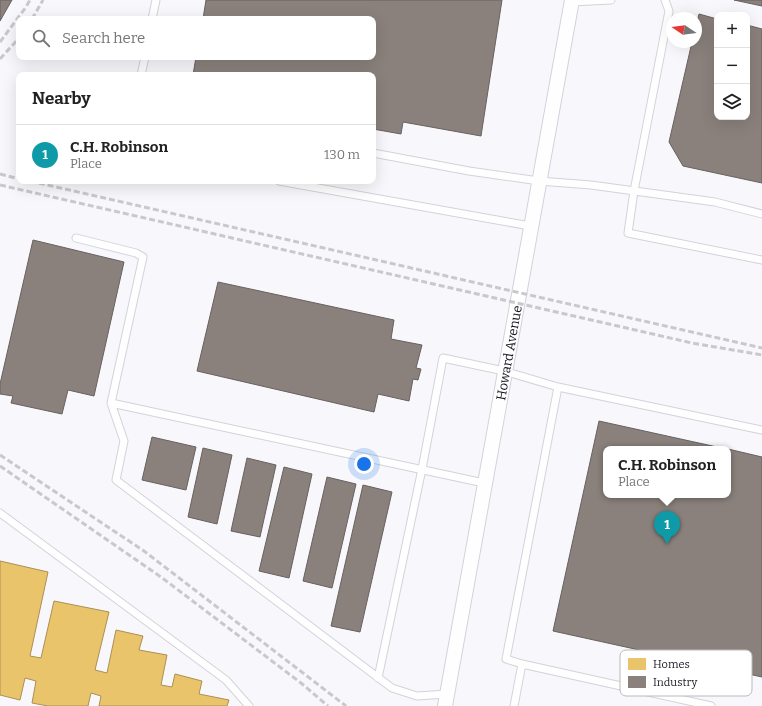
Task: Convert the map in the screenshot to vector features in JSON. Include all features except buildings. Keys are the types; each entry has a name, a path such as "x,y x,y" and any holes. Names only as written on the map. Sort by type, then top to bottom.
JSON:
{"street":[{"name":"Howard Avenue","path":"446,700 571,1"}],"lane":[{"path":"153,16 156,0"},
{"path":"571,1 611,0"},
{"path":"665,0 669,11 634,191 628,233 762,260"},
{"path":"142,72 144,60"},
{"path":"376,154 469,171 539,181 591,185 715,202 762,214"},
{"path":"296,184 530,226"},
{"path":"76,238 136,253 143,257 111,403 124,441 116,480 392,688 417,696 446,700"},
{"path":"378,678 422,469 443,358 504,371 558,387 762,430"},
{"path":"558,387 506,659 522,664 620,686"},
{"path":"111,403 484,483"},
{"path":"0,513 226,680 249,706"},
{"path":"514,706 522,664"},
{"path":"666,696 711,706"}],"railway":[{"path":"19,16 30,0"},
{"path":"34,16 43,0"},
{"path":"0,42 16,20"},
{"path":"0,59 16,41"},
{"path":"0,174 16,178"},
{"path":"43,184 762,348"},
{"path":"0,185 692,343 762,355"},
{"path":"0,455 144,551 346,706"},
{"path":"0,466 161,577 301,683 328,706"}],"place":[{"name":"C.H. Robinson","path":"667,544"}]}
